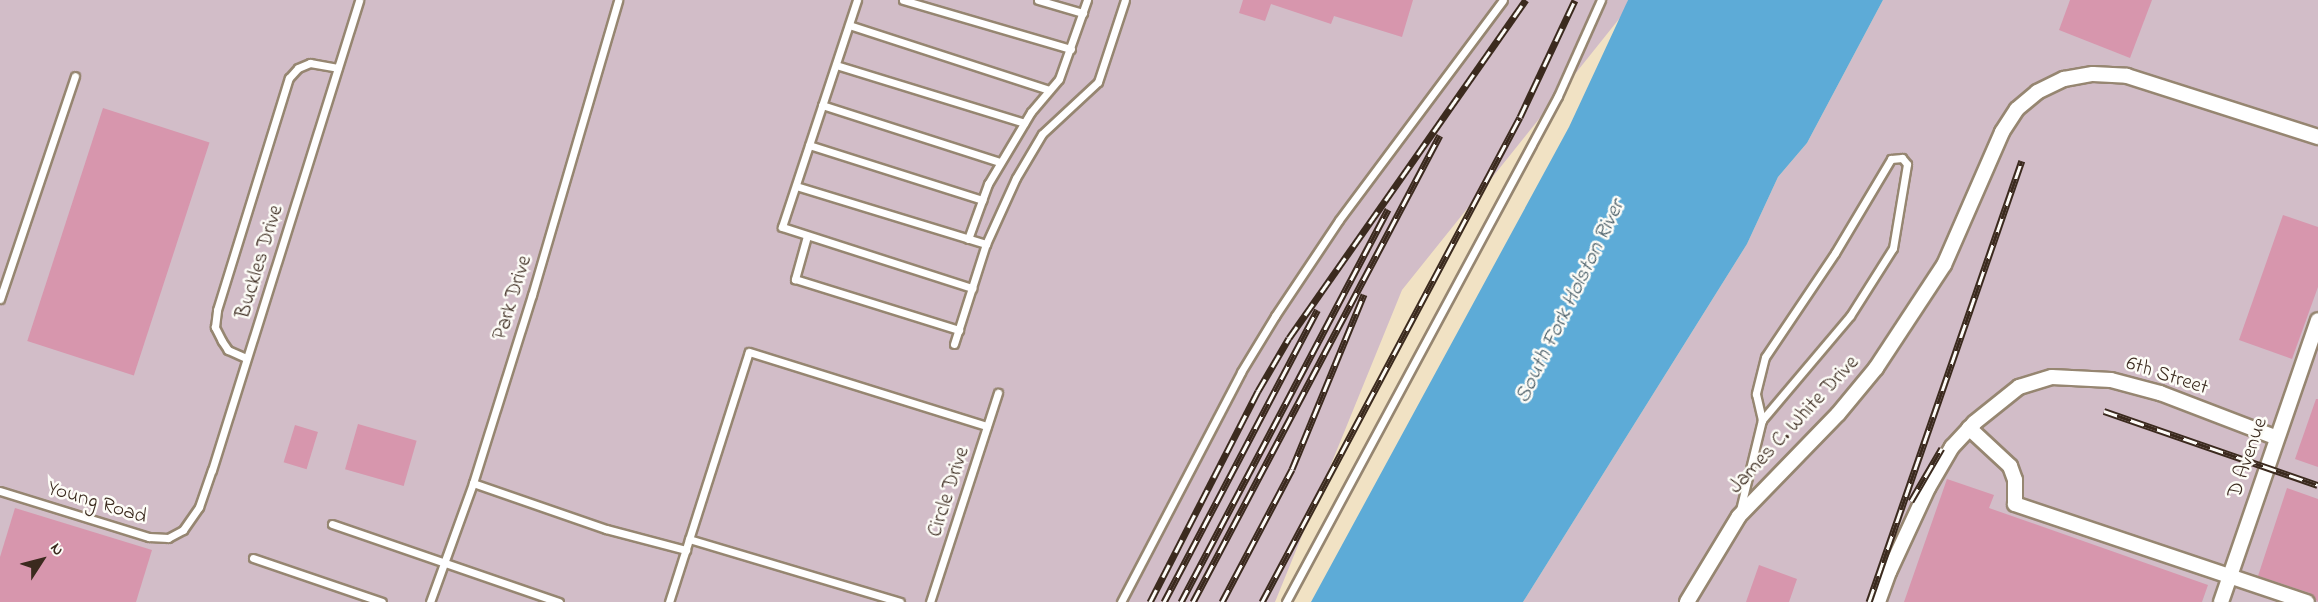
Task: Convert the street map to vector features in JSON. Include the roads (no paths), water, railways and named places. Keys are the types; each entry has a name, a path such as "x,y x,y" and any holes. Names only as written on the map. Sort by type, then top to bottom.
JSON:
{"street":[{"name":"James C. White Drive","path":"1687,602 1739,516 1838,414 1876,368 1944,266 2002,132 2017,109 2037,92 2064,79 2093,74 2127,76 2318,136"},
{"name":"D Avenue","path":"2221,602 2317,324"},
{"name":"6th Street","path":"1878,602 1889,572 1928,488 1952,447 1969,428 2019,387 2052,377 2111,380 2135,385 2277,438"},
{"path":"1969,428 2010,466 2015,480 2015,504 2307,602"}],"lane":[{"name":"Buckles Drive","path":"183,530 199,507 359,0"},
{"name":"Park Drive","path":"430,602 473,483 566,184 618,0"},
{"path":"857,0 782,227 972,288"},
{"path":"903,0 1071,48"},
{"path":"1038,0 1083,13"},
{"path":"968,239 982,200 1000,162 1024,123 1059,79 1087,0"},
{"path":"954,344 986,244 1016,178 1042,134 1098,82 1125,0"},
{"path":"1120,602 1241,372 1275,316 1339,219 1503,0"},
{"path":"1286,602 1558,96 1601,0"},
{"path":"849,25 1049,90"},
{"path":"246,358 228,350 222,341 215,327 217,310 289,78 298,68 310,63 338,68"},
{"path":"836,64 1024,123"},
{"path":"0,299 75,76"},
{"path":"822,105 1000,162"},
{"path":"809,145 982,200"},
{"path":"1739,516 1762,420 1756,394 1765,357 1835,253 1892,159 1902,158 1907,164 1893,248 1850,316 1762,420"},
{"path":"796,186 986,244"},
{"path":"807,236 795,279 959,330"},
{"path":"669,602 749,352 987,426"},
{"name":"Circle Drive","path":"930,602 998,393"},
{"path":"473,483 606,529 686,550"},
{"name":"Young Road","path":"0,491 149,537 168,538 183,530"},
{"path":"332,524 559,602"},
{"path":"689,539 900,602"},
{"path":"253,558 382,602"}],"water":[{"name":"South Fork Holston River","path":"1628,0 1883,0 1807,143 1778,177 1747,244 1523,602 1311,602 1569,127"}],"railway":[{"path":"1150,602 1258,391 1289,338 1526,0"},
{"path":"1262,602 1520,117 1575,0"},
{"path":"1193,602 1440,135"},
{"path":"1869,602 2022,161"},
{"path":"1181,602 1388,209"},
{"path":"1222,602 1292,469 1364,294"},
{"path":"1164,602 1317,310"},
{"path":"2104,411 2318,485"},
{"path":"1911,501 1942,448"}]}
